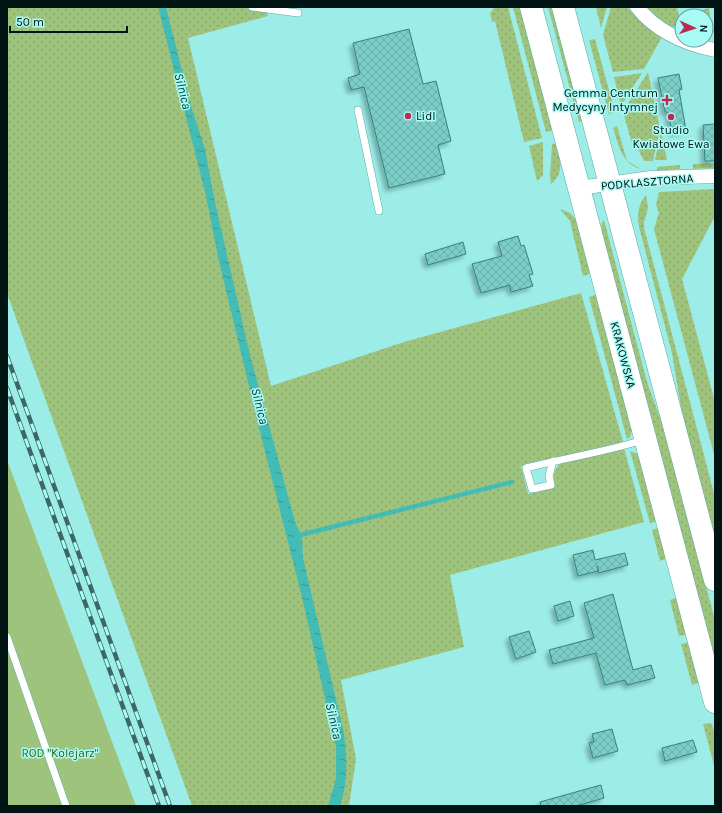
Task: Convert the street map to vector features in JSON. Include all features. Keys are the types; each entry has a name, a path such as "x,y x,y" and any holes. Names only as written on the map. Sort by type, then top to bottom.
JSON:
{"main road":[{"name":"KRAKOWSKA","path":"531,7 715,702"},
{"path":"563,7 715,580"}],"street":[{"path":"637,7 653,23 669,35 694,45 715,50"},
{"name":"PODKLASZTORNA","path":"579,188 651,178 715,176"}],"lane":[{"path":"252,7 298,13"},
{"path":"358,110 379,210"},
{"path":"553,461 549,476 551,485 532,489 526,468 553,461 627,445 645,439"},
{"path":"7,637 66,806"}],"green space":[{"path":"7,7 265,7 268,16 188,38 271,386 404,342 581,293 623,442 521,466 528,494 555,488 555,472 560,464 624,448 644,522 450,575 464,647 341,680 356,759 349,806 192,806 7,293"},
{"path":"495,7 508,7 542,138 524,142 495,21 492,22 490,13"},
{"path":"513,7 519,7 525,18 554,130 546,132"},
{"path":"548,7 553,7 584,121 579,122"},
{"path":"596,7 607,7 601,28"},
{"path":"611,7 627,7 648,28 662,37 644,69 613,72 603,35"},
{"path":"647,7 677,7 674,8 674,26 670,27"},
{"path":"595,39 615,112 609,114 589,40"},
{"path":"648,72 660,129 653,161 644,161 638,149 631,140 623,112"},
{"path":"642,73 621,106 614,77"},
{"path":"617,126 627,160 619,147 613,128"},
{"path":"661,131 667,160 655,160"},
{"path":"543,142 543,175 537,181 529,146"},
{"path":"557,143 560,170 555,180 551,184 552,144"},
{"path":"628,161 641,169 629,163"},
{"path":"715,163 715,168 693,169 693,164"},
{"path":"680,165 680,169 657,171 657,167"},
{"path":"715,189 715,216 682,279 715,402 715,458 654,229 659,213 656,205 659,192"},
{"path":"646,195 648,208 644,228 715,497 715,543 682,414 672,353 639,227 639,210 641,202"},
{"path":"560,209 570,213 578,222 592,270 589,274 583,276 570,221"},
{"path":"604,220 647,382 664,429 715,620 715,664 602,234 602,222"},
{"path":"595,295 599,297 633,427 630,437 627,439 589,297"},
{"path":"630,451 638,454 657,518 655,522 650,523"},
{"name":"ROD \"Kolejarz\"","path":"7,460 136,806 7,806"},
{"path":"658,528 667,557 660,561 652,530"},
{"path":"675,598 678,600 688,634 679,636 670,600"},
{"path":"690,642 700,679 698,683 692,685 681,644"},
{"path":"703,724 712,724 715,736 715,769"}],"water":[{"name":"Silnica","path":"158,7 166,7 191,106 205,149 214,198 250,355 295,522 302,537 303,558 344,734 346,770 343,797 340,806 328,806 336,779 336,747 302,597 259,428 218,257 206,196"}],"building":[{"name":"Lidl","path":"409,29 423,84 436,81 451,141 438,145 445,174 389,188 364,87 351,90 348,78 360,74 353,43"},
{"path":"679,74 682,89 679,90 686,130 672,132 668,112 665,112 658,78"},
{"path":"715,124 715,161 705,161 703,125"},
{"path":"518,236 521,246 524,245 533,274 529,275 533,286 511,292 510,285 481,293 472,264 502,256 498,242"},
{"path":"463,242 466,254 428,265 425,254"},
{"path":"593,550 595,560 625,553 628,565 599,573 597,566 598,571 578,576 573,555"},
{"path":"613,594 633,670 651,665 655,678 627,685 625,680 605,685 596,653 553,664 549,650 594,638 584,603"},
{"path":"570,601 574,616 558,621 554,606"},
{"path":"529,631 536,652 516,659 509,637"},
{"path":"612,729 618,751 593,758 589,743 594,742 592,734"},
{"path":"693,740 697,752 665,761 662,748"},
{"path":"601,785 604,798 576,806 541,806 540,802"}],"waterway":[{"path":"296,536 512,482"}],"railway":[{"path":"7,356 170,806"},
{"path":"7,388 159,806"}],"place":[{"name":"Gemma Centrum Medycyny Intymnej","path":"667,100"},
{"name":"Lidl","path":"408,116"},
{"name":"Studio Kwiatowe Ewa","path":"671,117"}]}
